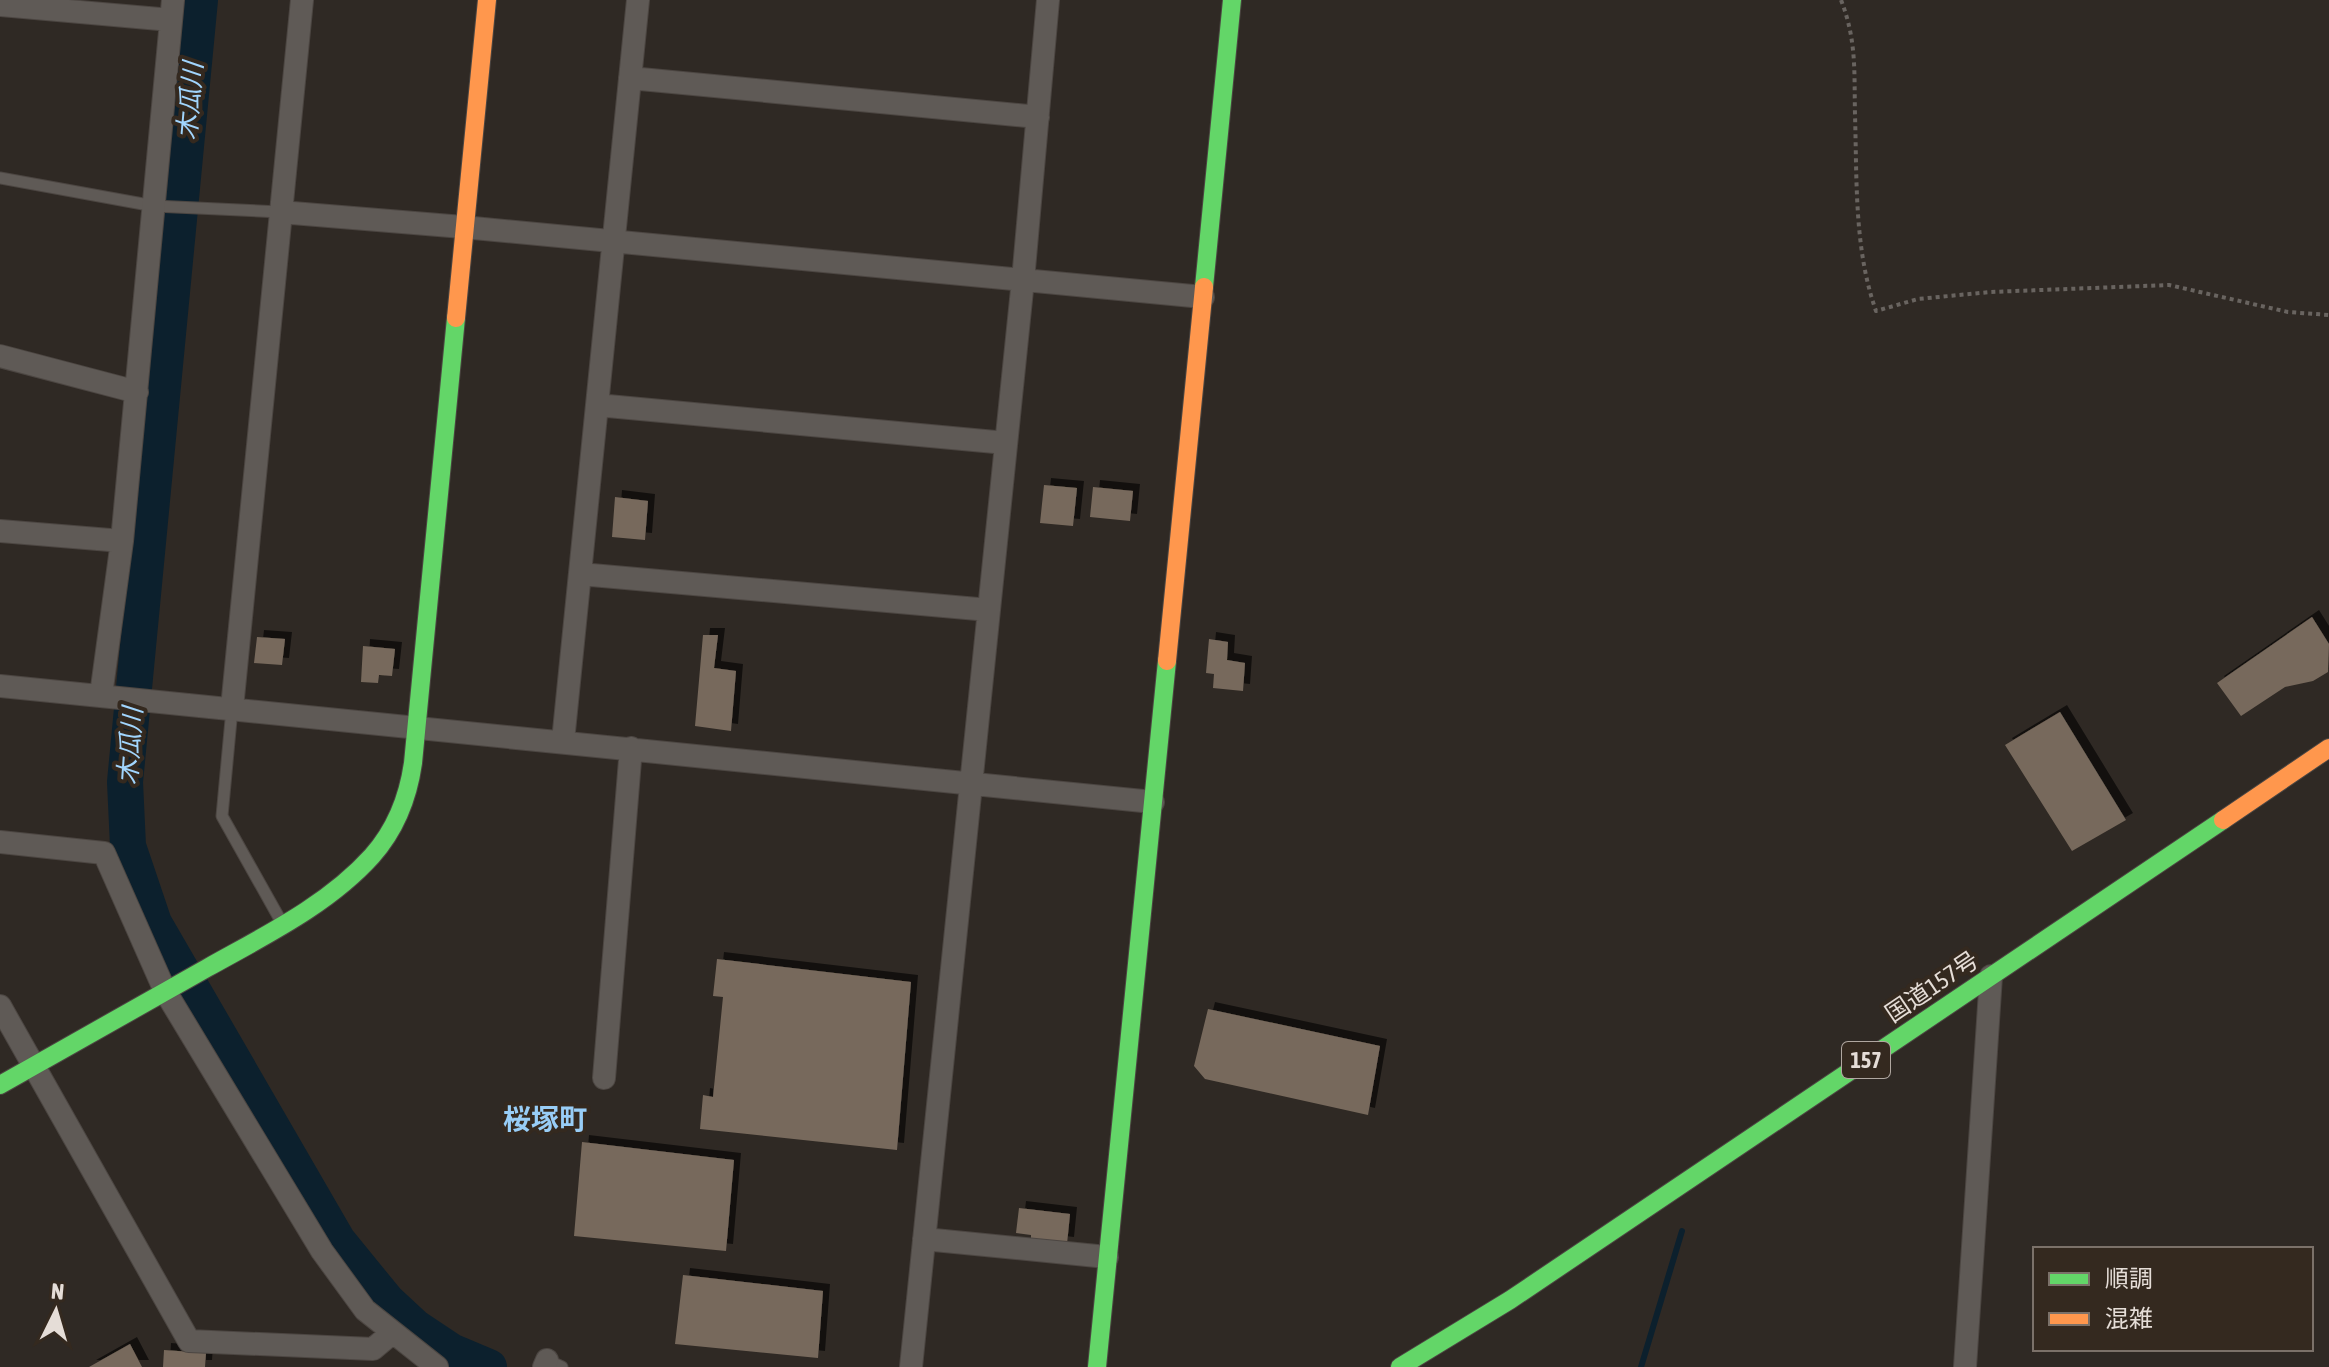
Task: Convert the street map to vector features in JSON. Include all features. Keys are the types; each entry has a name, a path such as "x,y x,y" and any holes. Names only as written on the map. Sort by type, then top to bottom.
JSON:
{"main road":[{"path":"0,1085 283,925 349,880 374,855 406,799 417,726 487,0"},
{"path":"1097,1367 1232,0"},
{"name":"国道157号","path":"1400,1367 1510,1300 2329,748"}],"street":[{"path":"232,708 302,0"},
{"path":"563,741 638,0"},
{"path":"911,1367 1023,280 1048,0"},
{"path":"0,5 172,10 160,206 122,541 101,695"},
{"path":"630,78 1038,117"},
{"path":"280,212 1203,297"},
{"path":"0,356 137,392"},
{"path":"597,405 1006,443"},
{"path":"0,531 122,541"},
{"path":"580,574 989,610"},
{"path":"0,686 1153,802"},
{"path":"604,1078 631,748"},
{"path":"0,842 104,853 171,988 322,1251 365,1310 437,1367"},
{"path":"1965,1367 1991,976"},
{"path":"0,1006 189,1341 373,1349 392,1333"},
{"path":"924,1239 1107,1257"}],"lane":[{"path":"0,178 160,206 280,212"},
{"path":"232,708 222,816 283,925"}],"path":[{"path":"1841,0 1851,28 1856,65 1857,216 1869,291 1876,311 1918,299 1990,292 2169,285 2288,312 2329,315"}],"building":[{"path":"1044,485 1077,488 1073,526 1040,523"},
{"path":"1093,487 1133,491 1130,521 1090,517"},
{"path":"615,497 648,501 645,540 612,537"},
{"path":"2312,617 2329,644 2328,672 2313,681 2285,687 2241,716 2217,683"},
{"path":"703,635 718,635 714,668 736,671 731,731 695,726"},
{"path":"257,637 285,639 282,665 254,663"},
{"path":"1209,639 1228,642 1227,660 1245,663 1243,691 1213,688 1214,674 1206,673"},
{"path":"363,646 395,649 392,676 379,675 378,683 361,682"},
{"path":"2060,712 2126,820 2072,851 2005,745"},
{"path":"717,959 911,982 897,1150 700,1129 703,1095 713,1097 723,997 713,996"},
{"path":"1208,1009 1380,1046 1368,1115 1205,1079 1194,1066"},
{"path":"582,1142 734,1160 726,1251 574,1236"},
{"path":"1019,1208 1070,1214 1067,1244 1031,1240 1031,1235 1016,1233"},
{"path":"683,1275 823,1291 818,1358 675,1344"},
{"path":"130,1344 142,1367 89,1367"},
{"path":"164,1350 206,1353 205,1367 163,1367"}],"waterway":[{"name":"木瓜川","path":"200,0 125,782 128,846 154,923 338,1241 387,1301 415,1327 451,1351 489,1367"},
{"path":"1641,1367 1682,1231"}],"traffic: fast":[{"path":"1204,287 1232,0"},
{"path":"0,1085 315,905 355,874 388,835 404,801 413,763 456,318"},
{"path":"1097,1367 1167,661"},
{"path":"1400,1367 1510,1300 2223,820"}],"traffic: slow":[{"path":"456,318 487,0"},
{"path":"1167,661 1204,287"},
{"path":"2223,820 2329,748"}],"district":[{"name":"桜塚町","path":"545,1119"}]}
